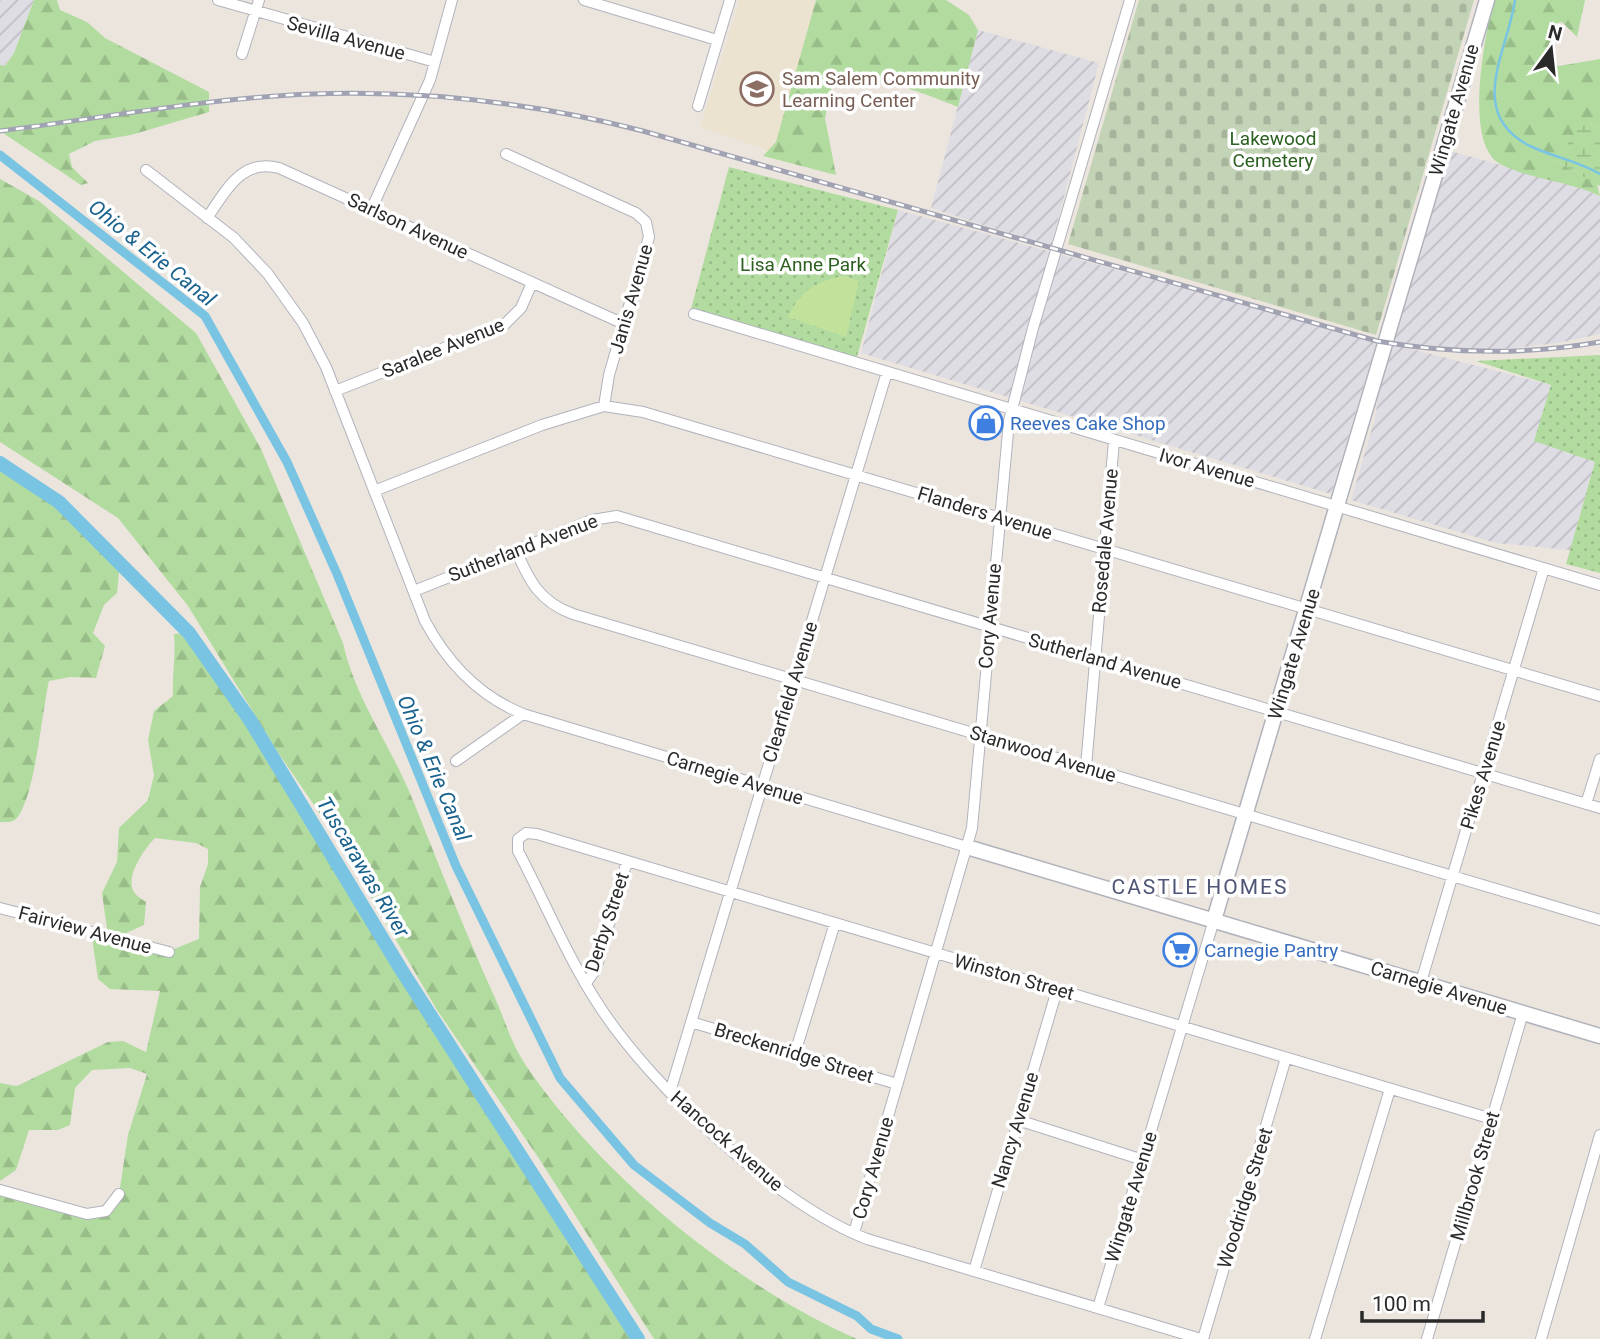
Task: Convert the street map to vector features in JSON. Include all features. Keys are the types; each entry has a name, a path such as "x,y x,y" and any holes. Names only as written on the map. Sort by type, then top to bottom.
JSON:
{"street":[{"name":"Sevilla Avenue","path":"218,0 435,62"},
{"path":"242,54 259,0"},
{"path":"371,210 430,80 452,0"},
{"path":"584,0 717,40"},
{"path":"698,106 730,0"},
{"name":"Cory Avenue","path":"853,1233 972,828 1011,408 1130,0"},
{"name":"Wingate Avenue","path":"1098,1308 1339,506 1487,0"},
{"name":"Janis Avenue","path":"506,154 643,219 649,237 608,374 604,406"},
{"name":"Sarlson Avenue","path":"207,218 239,174 265,165 279,167 624,324"},
{"name":"Carnegie Avenue","path":"145,170 233,238 283,291 312,337 425,621 450,660 485,693 523,714 1600,1036"},
{"name":"Saralee Avenue","path":"335,391 505,324 521,308 532,283"},
{"name":"Ivor Avenue","path":"694,314 1600,585"},
{"name":"Clearfield Avenue","path":"670,1092 887,372"},
{"name":"Flanders Avenue","path":"374,491 542,425 604,406 655,415 1600,696"},
{"name":"Rosedale Avenue","path":"1086,767 1114,441"},
{"name":"Sutherland Avenue","path":"414,591 610,515 825,575 1600,808"},
{"name":"Stanwood Avenue","path":"516,550 531,584 556,608 1600,920"},
{"name":"Pikes Avenue","path":"1421,982 1544,568"},
{"path":"456,761 523,714"},
{"path":"1586,804 1600,759"},
{"name":"Winston Street","path":"537,834 1492,1119"},
{"name":"Hancock Avenue","path":"537,834 521,836 518,851 603,1012 670,1092 771,1183 853,1233 1202,1339"},
{"name":"Derby Street","path":"586,983 596,969 627,861"},
{"name":"Fairview Avenue","path":"0,908 169,951"},
{"path":"795,1053 835,923"},
{"name":"Nancy Avenue","path":"974,1270 1057,990"},
{"name":"Millbrook Street","path":"1427,1339 1523,1013"},
{"name":"Breckenridge Street","path":"691,1022 897,1084"},
{"name":"Woodridge Street","path":"1202,1339 1286,1058"},
{"path":"1315,1339 1390,1089"},
{"path":"1018,1120 1143,1160"},
{"path":"1541,1339 1600,1135"},
{"path":"0,1191 87,1214 106,1211 119,1194"}],"shaded area":[{"path":"0,0 34,0 14,53 0,71"},
{"name":"Sam Salem Community Learning Center","path":"740,0 826,0 781,155 700,127"},
{"path":"978,30 1099,63 1051,247 931,208"},
{"path":"1443,149 1584,188 1600,196 1600,334 1558,343 1476,352 1396,345 1551,385 1595,462 1570,550 1496,543 1351,500 1375,418 1386,343"},
{"path":"898,210 1377,341 1331,494 861,353"}],"green space":[{"path":"34,0 57,0 60,10 87,22 105,38 209,92 209,112 131,135 95,141 69,154 72,167 88,183 81,185 0,131 0,65 5,66 14,53"},
{"path":"816,0 946,0 969,15 978,30 958,107 881,82 849,82 832,86 825,118 836,175 763,156 776,142"},
{"name":"Lakewood Cemetery","path":"1139,0 1474,0 1376,335 1068,244"},
{"path":"1494,0 1585,0 1577,37 1562,22 1557,23 1545,55 1559,66 1600,59 1600,129 1589,123 1556,161 1597,184 1600,196 1514,170 1502,165 1490,154 1483,136 1480,88 1482,62"},
{"path":"1589,123 1600,129 1600,186 1556,161 1578,129"},
{"name":"Lisa Anne Park","path":"729,167 898,210 857,357 691,309"},
{"path":"0,179 39,201 196,333 261,449 343,643 356,683 412,798 515,1046 553,1103 629,1184 717,1257 764,1289 857,1339 654,1339 538,1157 437,1010 334,834 277,751 188,606 118,518 0,442"},
{"path":"845,276 859,281 846,337 788,317 798,300 810,288 826,280"},
{"path":"1600,355 1600,573 1566,564 1595,462 1534,441 1551,385 1476,361"},
{"path":"0,463 59,502 120,563 117,593 104,605 93,633 105,646 96,678 70,677 49,681 28,793 23,809 16,819 6,822 0,822"},
{"path":"189,633 638,1339 0,1339 0,1191 80,1212 101,1212 119,1194 128,1135 147,1074 130,1068 92,1070 75,1088 70,1125 58,1130 29,1130 16,1170 0,1181 0,1083 17,1086 108,1042 123,1041 146,1052 160,991 110,989 98,979 91,931 169,951 199,939 200,887 208,864 208,849 196,843 155,838 142,855 134,870 132,884 135,894 146,902 144,925 124,934 107,929 102,893 117,862 119,828 148,800 154,775 148,740 154,711 173,696 174,634"}],"waterway":[{"path":"1515,0 1496,80 1495,99 1499,116 1510,132 1530,146 1600,174"},
{"name":"Ohio & Erie Canal","path":"0,155 205,316 287,462 337,574 456,866 560,1078 634,1165 710,1223 745,1244 788,1282 857,1316 871,1329 898,1339"},
{"name":"Tuscarawas River","path":"0,463 59,502 189,633 250,720 402,971 638,1339"}],"railway":[{"path":"0,131 194,104 273,96 354,93 479,100 561,113 643,131 1377,341 1489,351 1544,349 1600,342"}],"place":[{"name":"Sam Salem Community Learning Center","path":"757,89"},
{"name":"Reeves Cake Shop","path":"986,423"},
{"name":"Carnegie Pantry","path":"1180,950"}],"district":[{"name":"CASTLE HOMES","path":"1200,887"}]}
